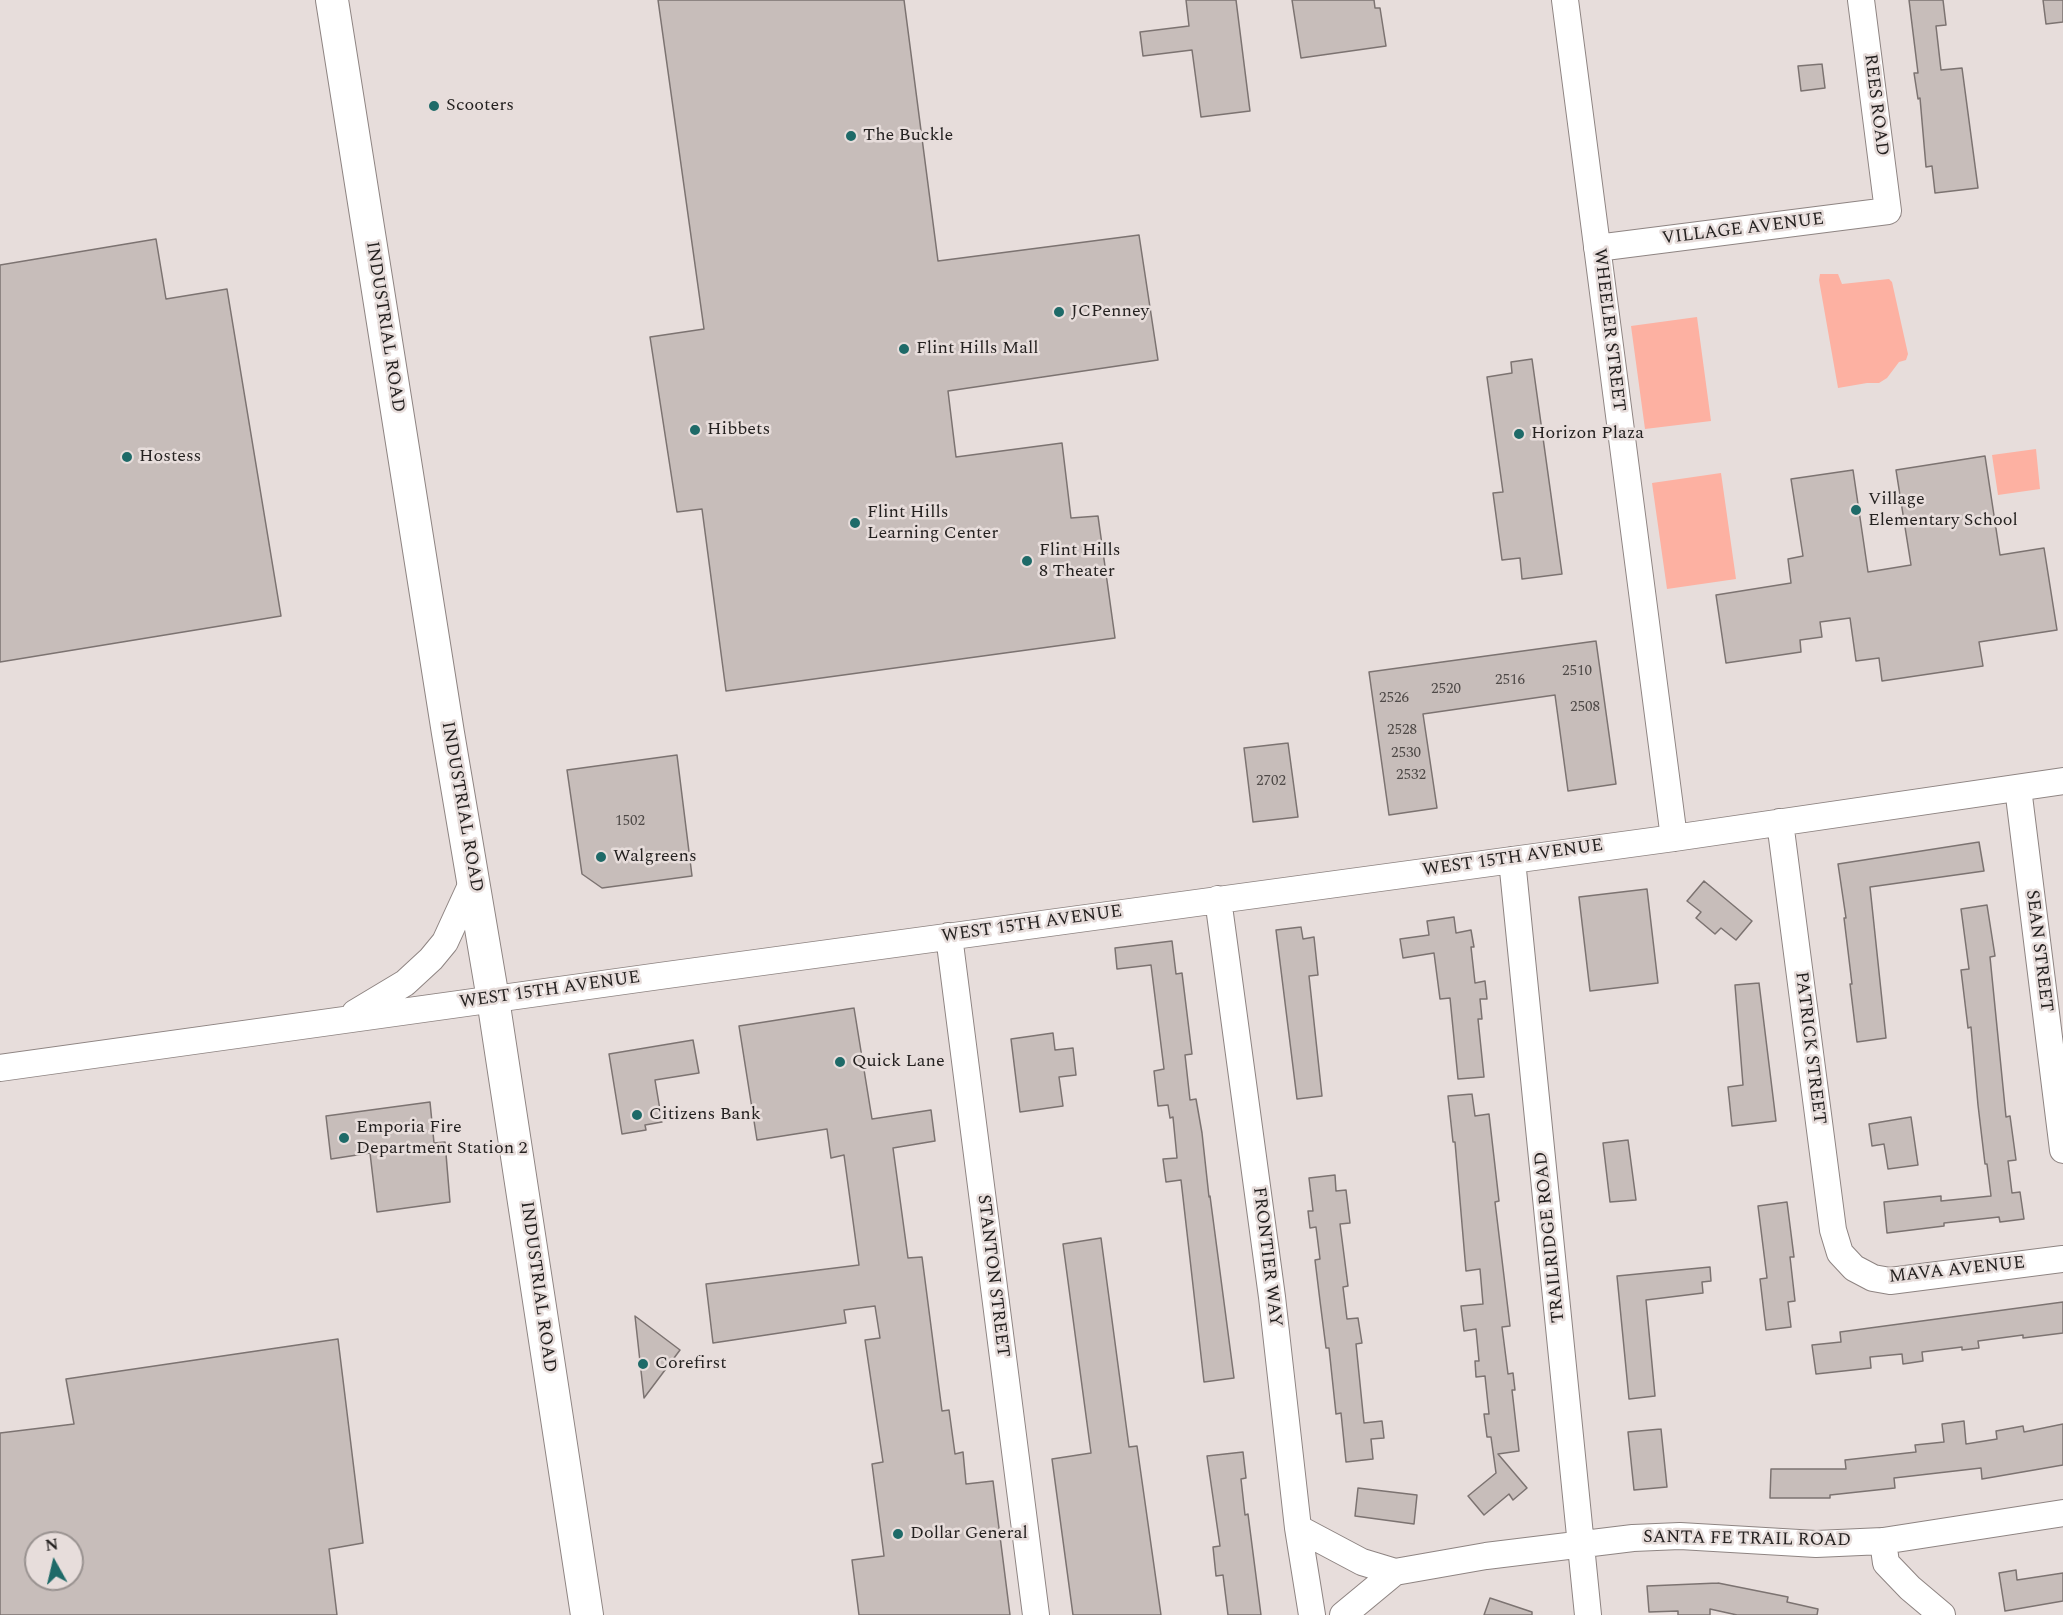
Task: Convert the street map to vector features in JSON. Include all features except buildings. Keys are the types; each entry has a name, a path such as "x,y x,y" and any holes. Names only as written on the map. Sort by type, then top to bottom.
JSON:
{"main road":[{"name":"INDUSTRIAL ROAD","path":"332,0 444,712 493,999 587,1615"}],"street":[{"name":"WHEELER STREET","path":"1565,0 1674,838"},
{"name":"REES ROAD","path":"1861,0 1888,211"},
{"name":"VILLAGE AVENUE","path":"1598,248 1888,211"},
{"name":"WEST 15TH AVENUE","path":"0,1068 1674,838 2063,782"},
{"name":"SEAN STREET","path":"2018,788 2063,1150"},
{"name":"PATRICK STREET","path":"1780,822 1833,1230 1840,1253 1854,1268"},
{"name":"TRAILRIDGE ROAD","path":"1512,860 1588,1615"},
{"path":"341,1021 405,983 431,959 445,942 473,881"},
{"name":"FRONTIER WAY","path":"1218,899 1272,1297 1298,1528 1312,1615"},
{"name":"STANTON STREET","path":"949,936 1036,1615"},
{"name":"MAVA AVENUE","path":"1854,1268 1873,1278 1890,1281 2063,1259"},
{"name":"SANTA FE TRAIL ROAD","path":"1298,1528 1362,1562 1395,1572 1486,1556 1633,1538 1680,1536 1816,1544 1883,1541 2063,1513"},
{"path":"1883,1541 1886,1563 1910,1588 1942,1615"},
{"name":"SANTA FE TRAIL ROAD","path":"1343,1615 1395,1572"}],"shaded area":[{"path":"1820,274 1838,274 1842,284 1889,279 1892,282 1908,354 1906,360 1899,362 1887,378 1879,383 1838,388 1819,280"},
{"path":"1697,317 1711,421 1645,429 1631,326"},
{"path":"2036,449 2040,489 1998,495 1992,455"},
{"path":"1721,473 1736,579 1667,589 1652,483"}],"place":[{"name":"Scooters","path":"434,106"},
{"name":"The Buckle","path":"851,136"},
{"name":"JCPenney","path":"1059,312"},
{"name":"Flint Hills Mall","path":"904,349"},
{"name":"Hibbets","path":"695,430"},
{"name":"Horizon Plaza","path":"1519,434"},
{"name":"Hostess","path":"127,457"},
{"name":"Village Elementary School","path":"1856,510"},
{"name":"Flint Hills Learning Center","path":"855,523"},
{"name":"Flint Hills 8 Theater","path":"1027,561"},
{"name":"Walgreens","path":"601,857"},
{"name":"Quick Lane","path":"840,1062"},
{"name":"Citizens Bank","path":"637,1115"},
{"name":"Emporia Fire Department Station 2","path":"344,1138"},
{"name":"Corefirst","path":"643,1364"},
{"name":"Dollar General","path":"898,1534"}]}
